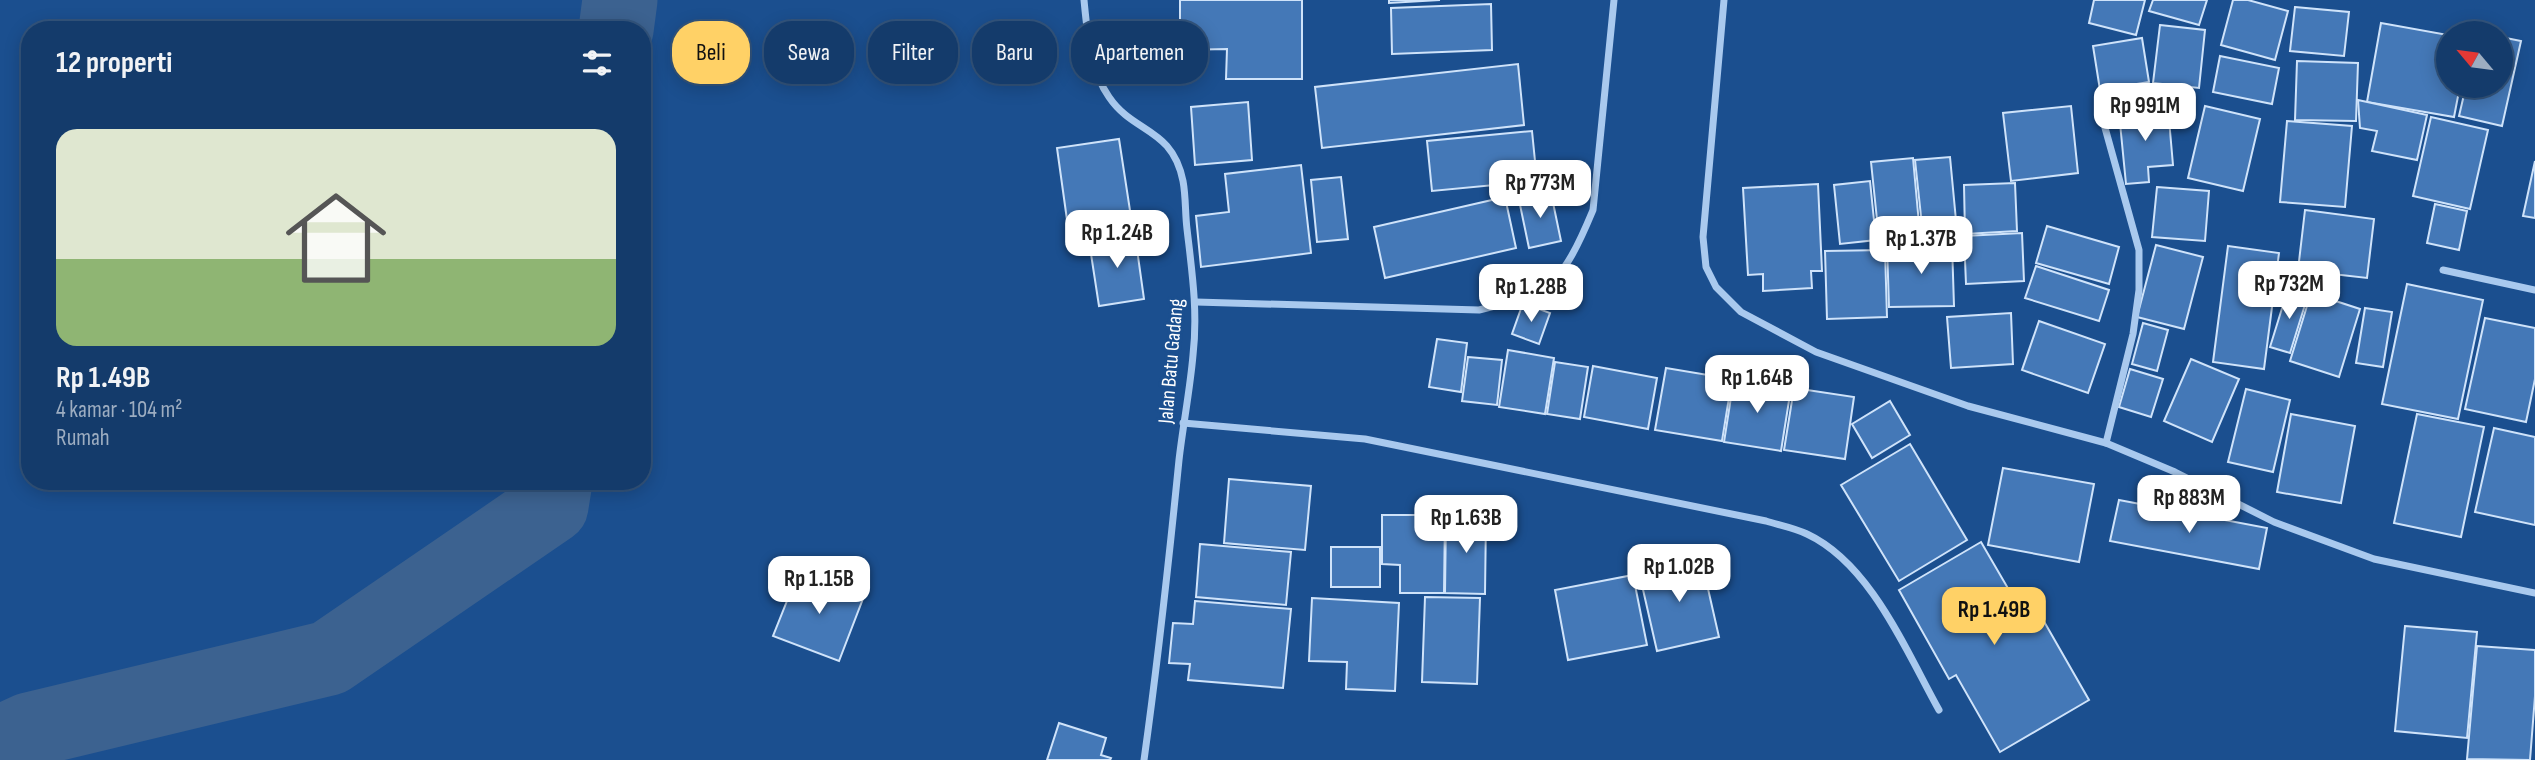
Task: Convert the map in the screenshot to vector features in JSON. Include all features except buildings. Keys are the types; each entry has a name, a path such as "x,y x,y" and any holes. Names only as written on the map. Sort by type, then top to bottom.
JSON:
{"street":[{"name":"Jalan Batu Gadang","path":"1084,0 1094,60 1108,96 1118,108 1166,144 1178,162 1183,183 1196,302 1193,355 1144,760"},
{"path":"1196,302 1479,310 1544,289 1566,264 1580,242 1593,210 1614,0"},
{"path":"1724,0 1703,237 1706,267 1716,287 1741,312 1816,352 1968,406 2106,443 2175,472 2274,522 2374,559 2535,593"},
{"path":"2102,117 2139,250 2139,290 2133,334 2106,443"},
{"path":"2443,270 2535,290"},
{"path":"1183,422 1365,439 1766,521 1807,534 1840,554 1868,584 1939,710"}],"waterway":[{"path":"617,21 620,0"},
{"path":"0,743 29,730 329,658 551,506 554,490"}]}
